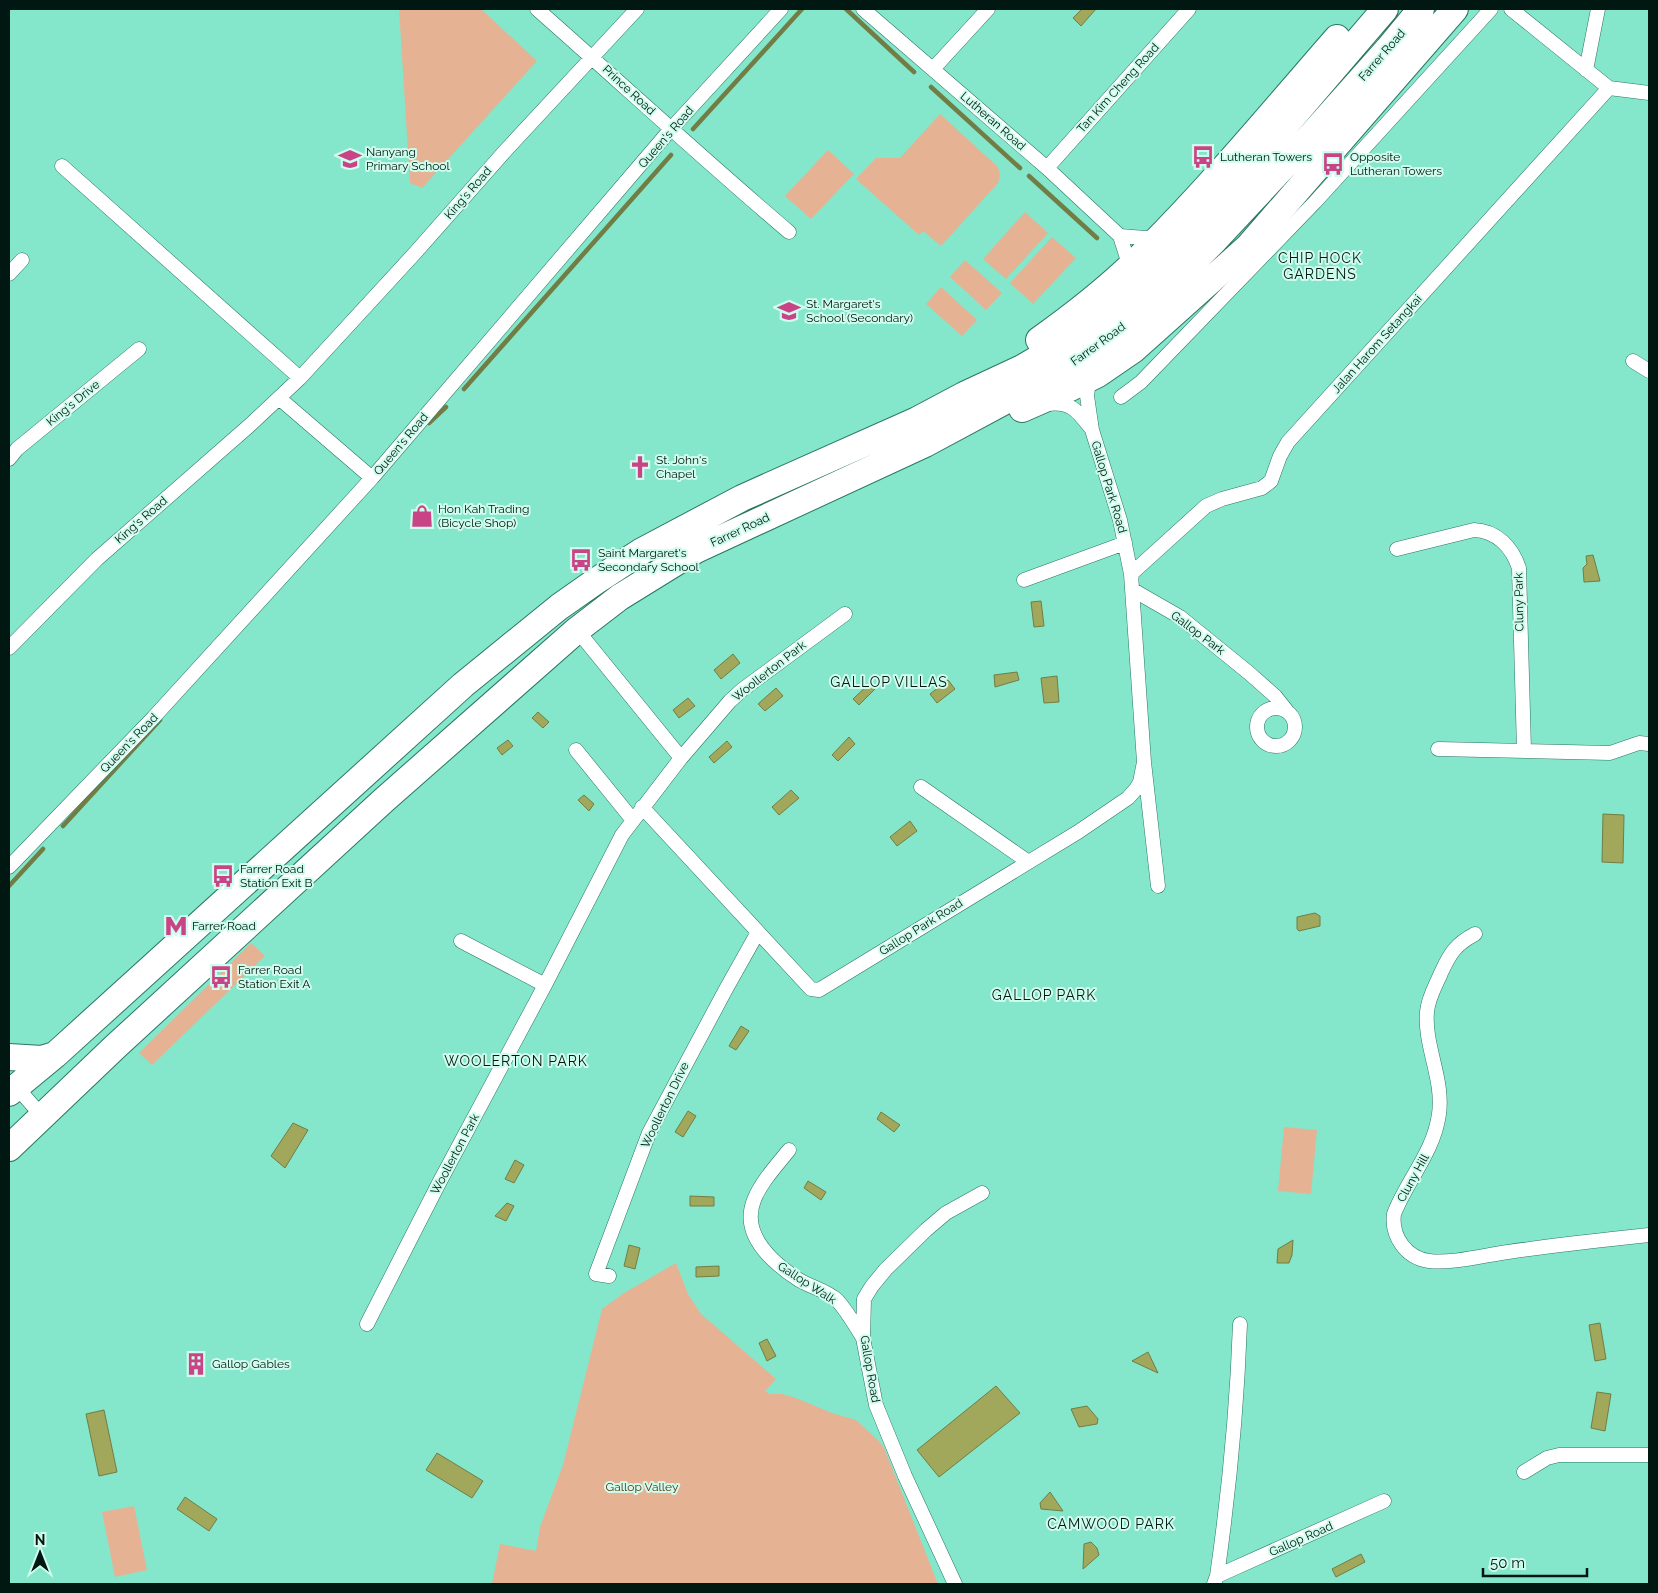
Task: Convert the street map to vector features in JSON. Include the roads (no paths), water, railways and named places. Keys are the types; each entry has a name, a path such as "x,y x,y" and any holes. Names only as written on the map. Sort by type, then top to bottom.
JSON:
{"highway":[{"path":"1132,279 1160,237 1231,160 1363,9"},
{"name":"Farrer Road","path":"11,1086 55,1055 462,685 559,607 596,580 642,551 742,498 918,420 972,391 1022,368 1087,330 1115,308 1132,279 1199,226 1386,9"},
{"name":"Farrer Road","path":"9,1148 116,1046 384,800 577,630 632,588 696,550 925,444 1033,386 1086,355 1117,332 1170,285 1228,226 1375,64 1421,9"},
{"path":"925,444 1002,419 1098,374 1133,350 1248,247 1455,9"},
{"path":"9,1057 42,1059 55,1055"}],"street":[{"name":"Prince Road","path":"537,9 789,232"},
{"name":"King's Road","path":"11,641 97,559 300,378 415,253 506,150 637,9"},
{"name":"Queen's Road","path":"9,867 153,718 372,478 671,129 781,9"},
{"name":"Lutheran Road","path":"864,9 1046,168 1120,236"},
{"path":"933,70 988,9"},
{"name":"Tan Kim Cheng Road","path":"1046,168 1189,9"},
{"path":"1121,397 1140,382 1315,202 1491,9"},
{"path":"1510,9 1609,88 1649,93"},
{"path":"1586,70 1598,9"},
{"name":"Jalan Harom Setangkai","path":"1131,574 1206,506 1262,488 1271,481 1280,456 1288,442 1609,88"},
{"path":"62,166 300,378"},
{"path":"1132,279 1120,236 1160,237"},
{"path":"9,274 22,260"},
{"name":"King's Drive","path":"9,459 17,449 139,349"},
{"path":"1633,361 1649,371"},
{"name":"Gallop Park Road","path":"1098,374 1088,388 1087,396 1092,430 1120,520 1131,574 1144,762 1158,886"},
{"path":"279,398 372,478"},
{"name":"Gallop Park Road","path":"1028,406 1062,403 1080,414 1092,430"},
{"name":"Cluny Park","path":"1396,549 1474,530 1486,531 1499,538 1514,554 1519,568 1524,750"},
{"name":"Gallop Park Road","path":"1024,580 1125,543"},
{"name":"Gallop Park","path":"1133,590 1180,617 1260,682 1275,696 1294,722 1295,729 1293,735 1282,745 1273,746 1266,743 1260,737 1257,728 1265,702 1265,695 1260,682"},
{"name":"Woollerton Park","path":"367,1324 439,1183 632,819 681,758 736,696 845,614"},
{"path":"577,630 681,758"},
{"path":"1260,715 1266,710 1273,708 1287,711"},
{"path":"1438,750 1610,753 1639,743 1649,744"},
{"path":"576,750 632,819"},
{"name":"Gallop Park Road","path":"758,932 811,989 819,990 1078,832 1128,798 1140,782 1144,762"},
{"path":"921,787 1027,862"},
{"path":"642,807 758,932"},
{"name":"Woollerton Drive","path":"609,1276 596,1274 648,1133 758,932"},
{"name":"Cluny Hill","path":"1475,934 1460,942 1447,960 1430,998 1427,1011 1427,1029 1440,1100 1439,1114 1436,1130 1429,1148 1394,1214 1395,1233 1400,1245 1418,1258 1429,1261 1452,1260 1570,1243 1649,1236"},
{"path":"461,941 545,985"},
{"path":"11,1086 42,1116"},
{"name":"Gallop Walk","path":"789,1150 754,1200 750,1214 755,1236 770,1259 800,1280 835,1298 863,1338"},
{"name":"Gallop Road","path":"955,1584 905,1476 876,1405 863,1338 864,1299 886,1269 926,1230 946,1213 982,1193"},
{"name":"Gallop Road","path":"1216,1580 1226,1516 1238,1383 1240,1324"},
{"path":"1524,1472 1547,1458 1560,1455 1649,1455"},
{"name":"Gallop Road","path":"1216,1580 1384,1501"}],"waterway":[{"path":"693,129 802,9"},
{"path":"846,9 914,72"},
{"path":"931,87 1020,168"},
{"path":"464,389 671,155"},
{"path":"1029,176 1097,238"},
{"path":"429,423 446,407"},
{"path":"63,826 160,720"},
{"path":"9,886 43,849"}],"place":[{"name":"Lutheran Towers","path":"1203,157"},
{"name":"Nanyang Primary School","path":"350,159"},
{"name":"Opposite Lutheran Towers","path":"1333,164"},
{"name":"St. Margaret's School (Secondary)","path":"789,311"},
{"name":"St. John's Chapel","path":"640,467"},
{"name":"Hon Kah Trading (Bicycle Shop)","path":"422,516"},
{"name":"Saint Margaret's Secondary School","path":"581,560"},
{"name":"Farrer Road Station Exit B","path":"223,876"},
{"name":"Farrer Road","path":"176,926"},
{"name":"Farrer Road Station Exit A","path":"221,977"},
{"name":"Gallop Gables","path":"196,1364"}],"district":[{"name":"CHIP HOCK GARDENS","path":"1320,266"},
{"name":"GALLOP VILLAS","path":"889,682"},
{"name":"GALLOP PARK","path":"1044,995"},
{"name":"WOOLERTON PARK","path":"516,1061"},
{"name":"CAMWOOD PARK","path":"1111,1524"}],"park label":[{"name":"Gallop Valley","path":"642,1487"}]}
